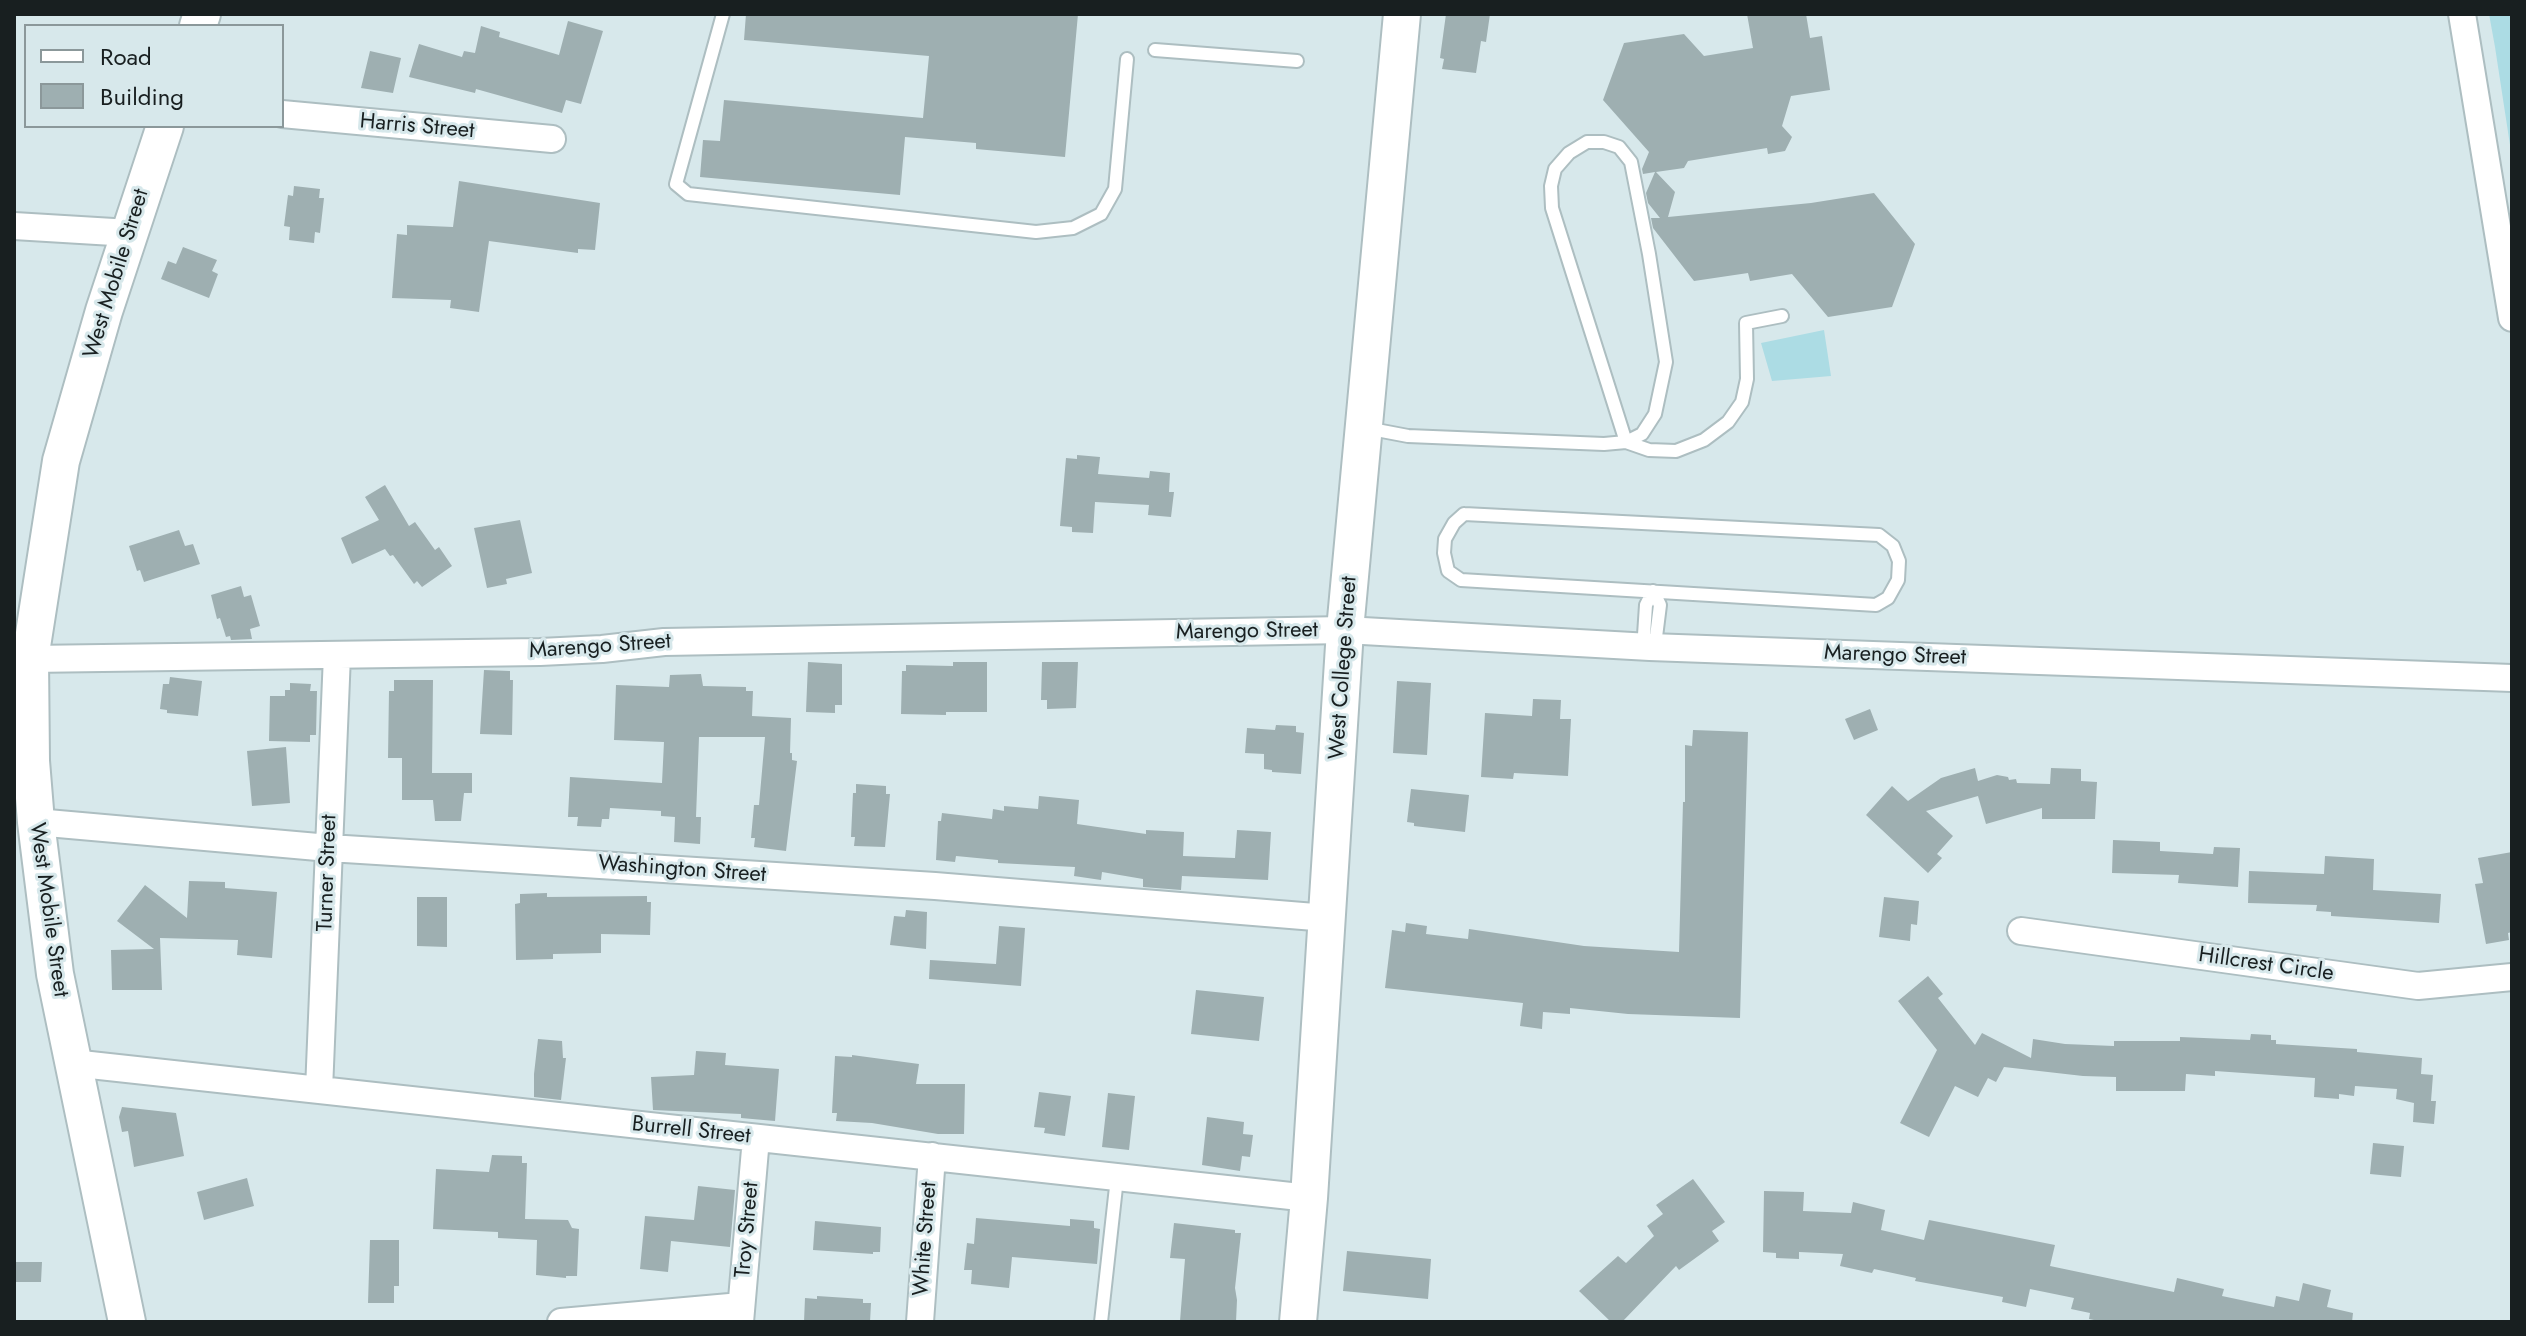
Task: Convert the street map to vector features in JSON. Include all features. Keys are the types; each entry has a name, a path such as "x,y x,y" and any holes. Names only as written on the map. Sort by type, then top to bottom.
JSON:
{"street":[{"name":"West College Street","path":"1298,1322 1309,1198 1345,630 1402,14"},
{"path":"2462,14 2512,312"},
{"name":"Harris Street","path":"284,114 552,139"},
{"name":"West Mobile Street","path":"127,1322 55,974 36,822 22,761 30,659 61,461 104,311 164,128"},
{"path":"14,226 130,233"},
{"name":"Marengo Street","path":"30,659 556,651 711,641 1345,630 1650,647 2512,678"},
{"name":"Turner Street","path":"319,1090 337,655"},
{"name":"Washington Street","path":"36,822 329,848 935,886 1327,918"},
{"name":"Hillcrest Circle","path":"2021,931 2418,986 2512,977"},
{"name":"Burrell Street","path":"72,1063 1309,1198"},
{"name":"Troy Street","path":"740,1314 756,1138"},
{"name":"White Street","path":"920,1322 932,1156"},
{"path":"561,1322 740,1314"}],"lane":[{"path":"723,14 676,184 688,194 1036,232 1073,228 1101,214 1115,189 1127,59"},
{"path":"1155,50 1297,61"},
{"path":"1363,428 1408,436 1604,444 1626,442 1642,434 1655,414 1666,362 1631,162 1619,147 1604,142 1587,142 1569,153 1555,169 1551,186 1552,208 1626,442"},
{"path":"1626,442 1649,450 1676,451 1704,440 1728,422 1742,402 1747,379 1746,323 1782,316"},
{"path":"1464,514 1879,535 1893,546 1899,561 1898,580 1888,598 1876,605 1653,591 1461,580 1448,571 1445,539 1454,523 1464,514"},
{"path":"1650,647 1644,635 1646,605 1653,591"},
{"path":"1101,1322 1117,1178"}],"shaded area":[{"path":"2489,14 2512,14 2512,158 2495,47"},
{"path":"1824,330 1831,376 1772,381 1761,343"}],"building":[{"path":"746,14 1078,14 1065,157 976,149 976,143 905,137 900,195 700,177 703,140 720,141 724,100 923,118 929,56 744,40"},
{"path":"1446,14 1490,14 1486,42 1481,41 1476,73 1442,69 1444,59 1440,58"},
{"path":"1747,14 1806,14 1810,38 1822,36 1830,90 1791,96 1782,126 1792,137 1785,151 1768,154 1767,148 1688,161 1684,168 1656,172 1675,192 1668,217 1811,203 1874,193 1915,244 1892,307 1828,317 1792,274 1750,281 1748,273 1694,281 1653,228 1651,218 1660,218 1648,203 1646,193 1655,172 1643,174 1642,169 1649,152 1603,100 1624,43 1684,34 1704,56 1753,48"},
{"path":"568,21 603,31 581,104 566,100 562,113 476,89 475,93 409,77 419,44 462,57 464,51 475,53 481,26 500,32 499,37 559,55"},
{"path":"370,51 401,58 393,93 361,88"},
{"path":"459,181 600,203 595,250 578,249 578,253 489,241 479,312 450,308 451,300 392,298 397,234 407,235 407,225 453,227"},
{"path":"294,186 320,189 319,198 324,198 320,233 315,232 314,243 289,240 290,227 284,226 288,195 293,196"},
{"path":"183,247 217,260 212,271 218,274 209,298 161,279 168,261 176,264"},
{"path":"1077,455 1100,457 1098,474 1149,478 1150,471 1170,473 1169,492 1174,492 1171,517 1148,515 1149,505 1095,502 1093,533 1072,532 1072,527 1060,526 1066,458 1077,459"},
{"path":"385,485 409,526 415,522 435,550 439,547 452,566 422,587 417,581 414,584 385,549 352,564 341,538 379,520 365,497"},
{"path":"520,520 532,573 506,579 507,584 487,588 474,528"},
{"path":"179,530 185,546 193,544 200,564 144,582 129,546"},
{"path":"241,586 244,597 251,595 260,626 250,629 252,639 231,640 230,636 226,637 220,618 217,619 211,595"},
{"path":"808,662 842,664 842,705 835,705 835,713 806,712"},
{"path":"953,662 987,662 987,712 901,714 902,671 906,671 906,665 953,666"},
{"path":"1042,662 1078,662 1076,708 1047,709 1047,700 1041,700"},
{"path":"484,670 510,671 510,680 513,680 512,735 480,734"},
{"path":"701,674 703,686 746,687 746,691 753,691 752,716 791,718 790,753 792,760 797,761 786,851 754,847 755,838 751,838 754,805 759,805 765,737 699,737 696,817 701,817 700,844 674,842 675,817 661,816 661,811 610,808 609,819 602,819 601,827 577,826 578,817 568,817 570,777 662,783 664,742 614,740 616,685 669,687 670,675"},
{"path":"170,677 202,681 198,716 167,713 167,710 160,709 163,684 169,684"},
{"path":"394,680 433,680 432,773 472,773 472,793 464,793 461,821 435,821 433,800 402,800 402,758 388,758 389,691 394,691"},
{"path":"1397,681 1431,683 1427,755 1393,753"},
{"path":"290,683 311,684 310,691 317,691 316,735 310,735 310,742 269,741 270,696 285,696 285,690 290,690"},
{"path":"1533,699 1561,700 1560,719 1571,719 1568,776 1514,773 1513,779 1481,777 1485,713 1532,716"},
{"path":"1870,709 1878,730 1854,740 1845,719"},
{"path":"1276,725 1296,726 1296,732 1304,733 1301,774 1264,769 1264,754 1245,753 1247,728 1275,730"},
{"path":"1693,730 1748,732 1740,1018 1628,1014 1570,1008 1570,1014 1543,1012 1542,1029 1520,1026 1523,1003 1385,988 1392,930 1405,932 1406,923 1427,926 1426,934 1468,939 1469,929 1584,946 1679,952 1685,745 1692,746"},
{"path":"286,747 290,803 252,806 247,751"},
{"path":"1975,768 1978,781 1997,775 2009,780 2016,779 2017,783 2050,784 2051,768 2081,769 2081,781 2097,782 2095,819 2042,819 2042,808 1986,824 1978,796 1926,811 1953,836 1937,854 1942,858 1928,873 1866,815 1892,786 1908,801 1941,778"},
{"path":"856,784 886,786 886,794 890,794 885,847 854,846 855,837 851,837"},
{"path":"1411,789 1469,795 1465,832 1414,826 1414,823 1407,822"},
{"path":"1039,796 1079,800 1077,824 1146,834 1146,830 1184,832 1183,856 1235,858 1237,830 1271,832 1268,880 1182,876 1181,890 1143,887 1143,879 1102,872 1101,880 1074,876 1075,867 998,863 998,860 956,856 955,862 936,860 938,821 941,821 942,813 992,819 993,809 1004,811 1004,806 1038,809"},
{"path":"2113,840 2160,842 2160,851 2213,854 2214,847 2240,848 2238,887 2178,883 2179,875 2112,873"},
{"path":"2512,852 2512,932 2508,933 2509,940 2486,944 2475,884 2483,883 2478,858"},
{"path":"2325,856 2374,859 2373,890 2441,894 2439,923 2331,916 2331,912 2316,911 2317,905 2248,903 2249,871 2324,874"},
{"path":"189,881 225,882 225,888 277,892 272,958 237,955 238,940 160,938 162,990 112,990 111,950 154,949 117,921 145,885 187,918"},
{"path":"547,893 547,897 647,896 647,902 651,902 650,935 601,934 601,953 553,954 553,959 516,960 515,904 520,903 520,894"},
{"path":"417,897 447,897 447,947 417,946"},
{"path":"1884,897 1919,901 1917,925 1911,924 1910,941 1879,937"},
{"path":"906,910 927,912 926,949 890,945 894,916 905,917"},
{"path":"999,926 1025,928 1021,986 929,979 930,960 996,964"},
{"path":"1928,976 1943,994 1938,998 1975,1045 1982,1033 2031,1058 2033,1039 2114,1046 2114,1041 2180,1041 2180,1037 2250,1040 2251,1034 2271,1035 2271,1040 2276,1040 2276,1044 2357,1049 2357,1052 2422,1058 2421,1074 2433,1075 2431,1101 2436,1101 2434,1124 2413,1122 2414,1103 2396,1099 2397,1089 2355,1086 2354,1096 2339,1094 2339,1099 2314,1097 2315,1078 2215,1071 2215,1076 2186,1074 2185,1091 2116,1091 2116,1077 2004,1067 1996,1082 1988,1078 1978,1097 1955,1086 1929,1137 1900,1123 1937,1050 1898,1001"},
{"path":"1196,990 1264,997 1259,1041 1191,1034"},
{"path":"538,1039 562,1041 563,1058 566,1058 561,1100 534,1097"},
{"path":"696,1051 726,1053 725,1065 779,1069 775,1121 741,1118 741,1114 653,1110 651,1077 694,1075"},
{"path":"852,1055 919,1064 916,1084 965,1084 964,1134 938,1134 872,1123 836,1121 837,1113 832,1113 835,1056"},
{"path":"1039,1092 1071,1096 1065,1136 1044,1133 1045,1128 1034,1127"},
{"path":"1108,1093 1135,1096 1129,1150 1102,1147"},
{"path":"122,1107 176,1113 184,1156 134,1167 128,1131 122,1132 119,1117"},
{"path":"1207,1117 1244,1122 1243,1134 1253,1135 1250,1157 1242,1156 1240,1171 1202,1165"},
{"path":"2373,1143 2404,1146 2401,1177 2370,1174"},
{"path":"492,1155 522,1156 522,1163 527,1163 525,1219 568,1220 572,1228 579,1229 577,1276 536,1275 537,1240 498,1238 498,1232 433,1229 436,1169 489,1172"},
{"path":"247,1178 254,1206 204,1220 197,1192"},
{"path":"1693,1179 1725,1222 1712,1231 1719,1241 1679,1270 1676,1266 1622,1322 1611,1322 1579,1291 1618,1256 1626,1263 1654,1236 1647,1226 1663,1214 1656,1205"},
{"path":"698,1186 735,1190 730,1247 671,1241 668,1272 640,1269 645,1216 694,1220"},
{"path":"1764,1191 1804,1192 1803,1211 1851,1213 1853,1202 1885,1210 1881,1230 1924,1240 1929,1220 2055,1245 2050,1266 2174,1292 2177,1278 2224,1289 2222,1296 2274,1307 2276,1296 2299,1301 2303,1283 2331,1290 2327,1307 2353,1313 2352,1322 2104,1322 2089,1319 2090,1313 2071,1309 2074,1298 2030,1289 2026,1307 2002,1302 2003,1297 1915,1281 1916,1278 1874,1269 1872,1273 1840,1266 1843,1254 1799,1252 1799,1259 1776,1258 1776,1253 1763,1252"},
{"path":"976,1218 1070,1226 1070,1219 1094,1221 1094,1228 1100,1229 1097,1264 1012,1257 1009,1288 971,1284 972,1270 964,1270 967,1243 974,1244"},
{"path":"815,1221 881,1227 880,1252 813,1250"},
{"path":"1174,1223 1241,1233 1235,1288 1236,1322 1180,1321 1185,1259 1170,1258"},
{"path":"370,1240 399,1240 399,1286 394,1286 394,1303 368,1303"},
{"path":"1347,1251 1431,1259 1428,1299 1343,1291"},
{"path":"14,1262 42,1262 41,1282 14,1282"},
{"path":"817,1296 863,1299 863,1303 871,1303 870,1322 804,1322 805,1298 817,1299"}]}
